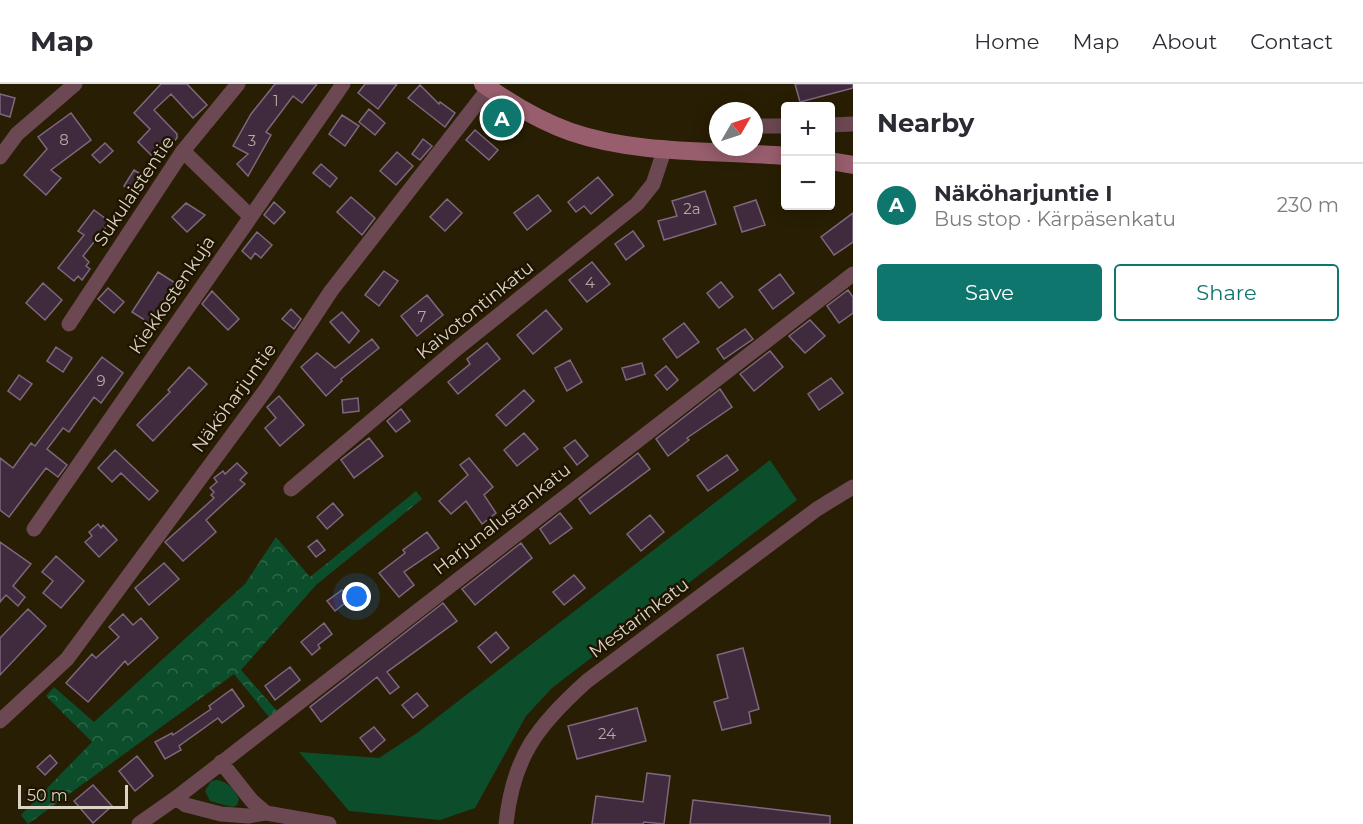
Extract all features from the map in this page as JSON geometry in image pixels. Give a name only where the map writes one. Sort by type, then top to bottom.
[{"type":"street","points":[[0,158],[17,134],[75,84]]},
{"type":"street","name":"Sukulaistentie","points":[[69,324],[183,151],[238,84]]},
{"type":"street","name":"Kiekkostenkuja","points":[[34,529],[343,84]]},
{"type":"street","points":[[486,86],[534,116],[572,133],[618,143],[781,156]]},
{"type":"street","name":"Näköharjuntie","points":[[0,721],[67,659],[267,388],[331,291],[486,86]]},
{"type":"street","points":[[835,125],[853,124]]},
{"type":"street","points":[[763,126],[781,126]]},
{"type":"street","name":"Kaivotontinkatu","points":[[291,489],[454,351],[637,204],[653,184],[665,148]]},
{"type":"street","points":[[183,151],[250,216]]},
{"type":"street","points":[[835,162],[853,165]]},
{"type":"street","name":"Harjunalustankatu","points":[[139,824],[176,798],[853,274]]},
{"type":"street","name":"Mestarinkatu","points":[[506,824],[509,797],[523,757],[535,734],[559,706],[587,681],[798,523],[853,486]]},
{"type":"street","points":[[221,762],[252,801],[266,813]]},
{"type":"street","points":[[176,798],[186,805],[221,814],[248,816],[266,813],[329,824]]},
{"type":"green space","points":[[770,460],[797,500],[552,688],[526,716],[475,808],[440,820],[349,811],[299,752],[379,758],[417,733]]},
{"type":"green space","points":[[416,491],[422,499],[316,585],[241,670],[277,711],[269,717],[234,674],[28,824],[21,815],[92,742],[46,696],[54,687],[94,722],[245,584],[276,537],[310,577]]},
{"type":"green space","points":[[217,780],[233,789],[239,799],[237,805],[232,807],[210,801],[205,791],[211,781]]},
{"type":"building","points":[[161,84],[187,84],[207,105],[193,118],[171,94],[154,110],[177,134],[177,138],[156,160],[138,142],[150,129],[134,113]]},
{"type":"building","points":[[275,84],[317,84],[302,103],[293,96],[266,132],[271,135],[248,176],[237,164],[248,154],[233,146],[251,114]]},
{"type":"building","points":[[365,84],[397,84],[378,109],[358,93]]},
{"type":"building","points":[[795,84],[853,84],[853,88],[800,102]]},
{"type":"building","points":[[420,85],[439,104],[440,102],[455,113],[445,127],[408,98]]},
{"type":"building","points":[[0,94],[15,98],[10,117],[0,114]]},
{"type":"building","points":[[369,109],[385,123],[375,135],[359,122]]},
{"type":"building","points":[[71,113],[91,140],[51,170],[61,178],[46,195],[24,175],[47,149],[38,137]]},
{"type":"building","points":[[342,115],[359,126],[345,146],[329,134]]},
{"type":"building","points":[[475,130],[498,150],[489,160],[466,140]]},
{"type":"building","points":[[423,139],[432,146],[420,160],[412,154]]},
{"type":"building","points":[[105,143],[113,151],[100,163],[92,155]]},
{"type":"building","points":[[397,152],[413,166],[396,185],[380,171]]},
{"type":"building","points":[[321,164],[337,178],[330,187],[313,173]]},
{"type":"building","points":[[134,170],[147,178],[137,194],[124,186]]},
{"type":"building","points":[[598,177],[613,195],[591,214],[584,206],[576,212],[568,202]]},
{"type":"building","points":[[705,191],[716,224],[664,240],[658,221],[677,216],[672,201]]},
{"type":"building","points":[[538,195],[551,211],[527,230],[514,213]]},
{"type":"building","points":[[351,197],[375,218],[362,235],[337,212]]},
{"type":"building","points":[[447,199],[462,213],[445,231],[430,217]]},
{"type":"building","points":[[756,200],[765,225],[742,232],[734,207]]},
{"type":"building","points":[[274,202],[285,212],[274,224],[264,215]]},
{"type":"building","points":[[186,203],[205,215],[187,232],[172,217]]},
{"type":"building","points":[[94,210],[110,222],[83,256],[89,262],[86,266],[90,269],[82,280],[78,276],[74,281],[58,268],[84,235],[78,231]]},
{"type":"building","points":[[853,213],[853,242],[834,255],[821,237]]},
{"type":"building","points":[[633,231],[644,246],[626,260],[615,244]]},
{"type":"building","points":[[257,232],[272,245],[261,258],[255,253],[251,259],[242,251]]},
{"type":"building","points":[[592,262],[610,284],[587,302],[569,280]]},
{"type":"building","points":[[384,271],[398,281],[379,306],[365,295]]},
{"type":"building","points":[[158,272],[183,288],[157,328],[132,312]]},
{"type":"building","points":[[780,274],[794,293],[773,309],[759,290]]},
{"type":"building","points":[[721,282],[733,297],[719,308],[707,293]]},
{"type":"building","points":[[43,283],[62,300],[45,320],[26,303]]},
{"type":"building","points":[[108,288],[124,302],[114,313],[98,299]]},
{"type":"building","points":[[848,290],[853,297],[853,313],[839,323],[827,306]]},
{"type":"building","points":[[212,291],[239,319],[228,330],[202,304]]},
{"type":"building","points":[[427,295],[443,315],[417,336],[401,316]]},
{"type":"building","points":[[291,309],[301,319],[294,329],[282,319]]},
{"type":"building","points":[[546,310],[562,329],[533,354],[517,335]]},
{"type":"building","points":[[342,312],[359,331],[349,343],[330,322]]},
{"type":"building","points":[[810,320],[825,336],[805,353],[789,336]]},
{"type":"building","points":[[684,323],[699,342],[677,358],[663,339]]},
{"type":"building","points":[[745,329],[753,339],[724,359],[717,349]]},
{"type":"building","points":[[372,339],[379,348],[341,379],[342,381],[326,396],[301,367],[317,353],[335,368]]},
{"type":"building","points":[[487,343],[500,359],[458,394],[448,382],[470,364],[467,359]]},
{"type":"building","points":[[56,347],[72,358],[63,372],[47,361]]},
{"type":"building","points":[[770,351],[783,367],[754,391],[740,374]]},
{"type":"building","points":[[102,357],[123,373],[101,403],[94,397],[69,432],[63,428],[47,449],[67,465],[58,477],[46,468],[9,517],[0,510],[0,458],[13,468],[31,443],[35,446]]},
{"type":"building","points":[[570,360],[582,382],[567,391],[555,368]]},
{"type":"building","points":[[642,363],[645,374],[626,380],[622,368]]},
{"type":"building","points":[[666,366],[678,380],[667,390],[655,375]]},
{"type":"building","points":[[189,367],[207,384],[153,441],[137,425],[170,392],[168,390]]},
{"type":"building","points":[[19,375],[32,384],[20,400],[8,391]]},
{"type":"building","points":[[831,378],[843,393],[819,410],[808,394]]},
{"type":"building","points":[[720,389],[732,407],[687,438],[689,440],[668,456],[656,439]]},
{"type":"building","points":[[524,390],[534,401],[506,426],[496,415]]},
{"type":"building","points":[[279,396],[304,425],[280,446],[265,428],[276,418],[267,407]]},
{"type":"building","points":[[358,398],[359,411],[343,413],[342,400]]},
{"type":"building","points":[[401,409],[410,421],[396,432],[387,421]]},
{"type":"building","points":[[524,433],[538,449],[517,466],[504,450]]},
{"type":"building","points":[[369,438],[383,456],[354,478],[341,460]]},
{"type":"building","points":[[575,440],[588,456],[577,465],[564,448]]},
{"type":"building","points":[[115,450],[158,491],[149,500],[121,473],[112,482],[98,468]]},
{"type":"building","points":[[638,453],[650,469],[590,514],[579,499]]},
{"type":"building","points":[[727,455],[738,470],[708,491],[697,476]]},
{"type":"building","points":[[469,458],[493,487],[484,495],[496,513],[482,524],[466,501],[451,514],[439,501],[468,475],[460,465]]},
{"type":"building","points":[[237,463],[247,473],[240,480],[245,484],[206,520],[216,532],[183,561],[165,542],[214,498],[211,495],[214,492],[210,488],[217,482],[214,478],[223,471],[225,474]]},
{"type":"building","points":[[333,503],[343,515],[327,529],[317,517]]},
{"type":"building","points":[[560,513],[572,528],[550,544],[540,529]]},
{"type":"building","points":[[650,515],[664,532],[641,551],[627,534]]},
{"type":"building","points":[[98,524],[101,528],[103,525],[117,540],[99,557],[85,542],[92,536],[89,532]]},
{"type":"building","points":[[427,532],[439,548],[404,572],[414,585],[399,597],[379,573],[405,553],[403,550]]},
{"type":"building","points":[[317,540],[325,550],[316,557],[308,547]]},
{"type":"building","points":[[0,542],[31,564],[13,586],[25,597],[18,606],[6,595],[0,602]]},
{"type":"building","points":[[521,543],[532,558],[475,605],[462,589]]},
{"type":"building","points":[[56,556],[84,581],[61,608],[43,593],[53,581],[42,572]]},
{"type":"building","points":[[164,563],[179,579],[149,605],[135,588]]},
{"type":"building","points":[[574,575],[585,588],[564,605],[553,592]]},
{"type":"building","points":[[342,590],[350,599],[335,611],[327,601]]},
{"type":"building","points":[[443,603],[457,621],[387,672],[399,687],[390,694],[377,677],[321,722],[310,707]]},
{"type":"building","points":[[28,609],[46,626],[0,675],[0,638]]},
{"type":"building","points":[[123,614],[133,625],[141,618],[158,638],[128,665],[125,661],[88,702],[66,683],[92,654],[96,658],[119,637],[109,627]]},
{"type":"building","points":[[324,623],[332,634],[318,645],[320,648],[312,655],[301,642]]},
{"type":"building","points":[[496,632],[509,648],[491,663],[478,647]]},
{"type":"building","points":[[743,648],[759,709],[749,712],[751,723],[722,730],[714,702],[728,698],[717,655]]},
{"type":"building","points":[[290,667],[300,680],[275,700],[265,686]]},
{"type":"building","points":[[232,689],[244,706],[222,723],[218,718],[179,746],[181,750],[165,759],[155,742],[172,733],[173,735],[211,709],[209,706]]},
{"type":"building","points":[[417,693],[428,706],[413,718],[402,705]]},
{"type":"building","points":[[637,708],[646,741],[577,759],[568,726]]},
{"type":"building","points":[[374,727],[385,740],[371,752],[360,738]]},
{"type":"building","points":[[50,755],[57,763],[45,775],[37,767]]},
{"type":"building","points":[[137,756],[153,776],[135,791],[119,771]]},
{"type":"building","points":[[647,773],[670,776],[664,824],[644,822],[643,824],[592,824],[596,796],[643,802]]},
{"type":"building","points":[[93,785],[112,806],[93,823],[74,801]]},
{"type":"building","points":[[693,800],[830,816],[830,824],[690,824]]},
{"type":"place","name":"Näköharjuntie I","points":[[502,118]]}]
